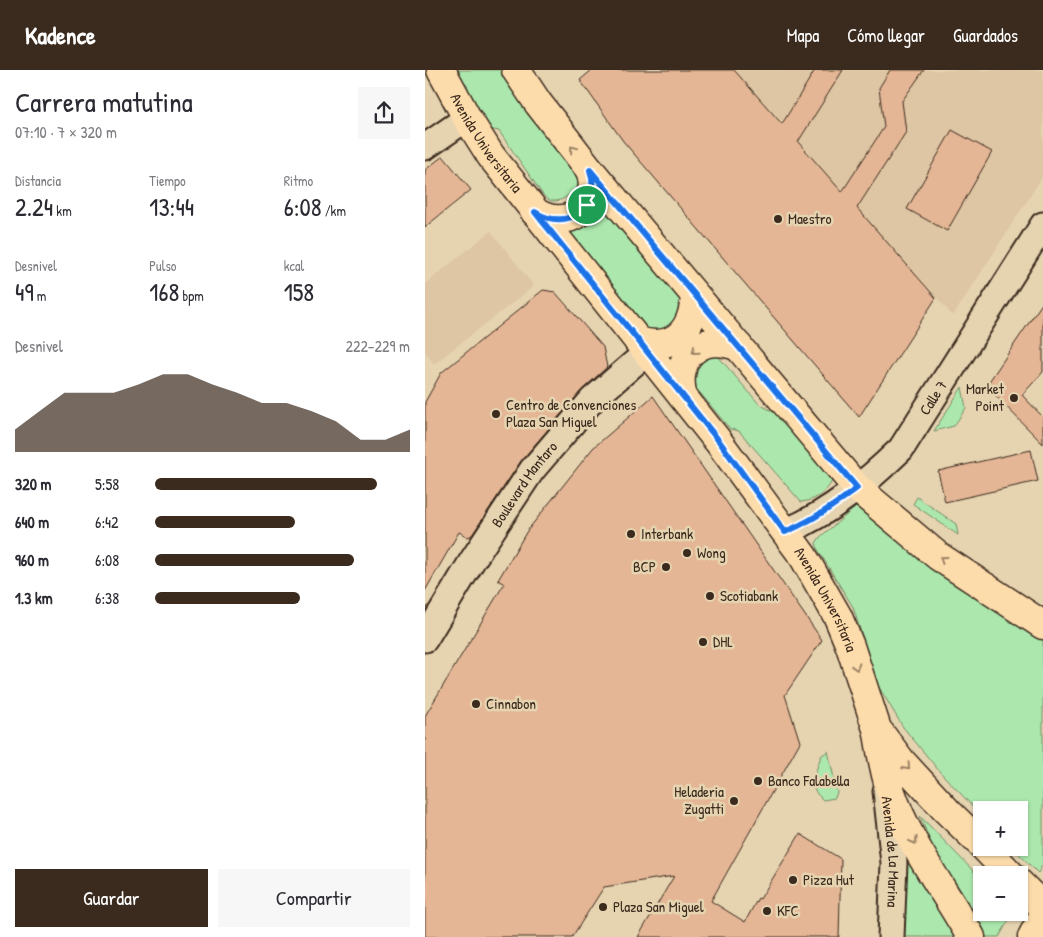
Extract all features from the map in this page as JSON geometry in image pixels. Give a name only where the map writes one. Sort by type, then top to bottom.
[{"type":"main road","name":"Avenida Universitaria","points":[[441,70],[467,118],[491,156],[719,441],[811,569],[839,617],[877,729],[901,761],[973,836]]},
{"type":"main road","points":[[516,70],[538,103],[590,170],[857,488],[938,556],[1031,612],[1043,625]]},
{"type":"main road","points":[[425,81],[444,102],[467,118]]},
{"type":"main road","points":[[535,212],[548,219],[555,220],[570,218],[582,210],[591,198],[593,184],[590,170]]},
{"type":"main road","points":[[644,347],[649,344],[660,344],[670,341],[680,336],[689,325],[694,312],[695,297]]},
{"type":"main road","points":[[683,397],[680,373],[685,361],[692,352],[703,344],[715,341],[728,342],[739,347]]},
{"type":"main road","points":[[877,729],[884,768],[891,791],[906,826],[939,887],[971,937]]},
{"type":"main road","points":[[993,856],[1002,866]]},
{"type":"main road","points":[[1028,892],[1043,907]]},
{"type":"main road","points":[[1031,937],[1043,916]]},
{"type":"street","points":[[425,147],[467,118]]},
{"type":"street","name":"Calle 7","points":[[785,532],[807,523],[828,510],[901,450],[1043,225]]},
{"type":"street","name":"Boulevard Mantaro","points":[[425,639],[472,561],[532,470],[591,400],[639,360],[644,347]]},
{"type":"street","name":"Avenida de La Marina","points":[[884,768],[893,863],[891,937]]},
{"type":"shaded area","points":[[734,70],[1043,70],[1043,176],[953,316]]},
{"type":"shaded area","points":[[491,231],[534,286],[434,364],[425,351],[425,284]]},
{"type":"green space","points":[[453,70],[504,70],[581,180],[574,191],[557,201],[550,200],[543,195],[499,131],[484,128]]},
{"type":"green space","points":[[602,192],[688,298],[679,323],[652,337],[563,225]]},
{"type":"green space","points":[[717,355],[759,404],[787,419],[833,478],[825,491],[811,500],[801,502],[739,431],[730,429],[696,388],[695,366],[704,357]]},
{"type":"green space","points":[[962,387],[966,408],[954,426],[934,431]]},
{"type":"green space","points":[[917,497],[956,524],[958,535],[913,504]]},
{"type":"green space","points":[[856,507],[860,507],[1043,636],[1043,864],[1038,873],[1021,856],[1028,856],[1028,801],[973,801],[973,807],[940,772],[903,727],[877,684],[853,607],[818,550],[816,543],[820,537]]},
{"type":"green space","points":[[828,751],[837,792],[835,798],[823,800],[813,786],[821,756]]},
{"type":"green space","points":[[920,816],[973,871],[973,920],[938,860]]},
{"type":"green space","points":[[900,830],[921,880],[956,937],[898,937]]},
{"type":"green space","points":[[974,921],[1008,921],[999,937],[983,937]]},
{"type":"building","name":"Maestro","points":[[592,70],[734,70],[782,124],[815,70],[843,70],[798,142],[842,192],[884,127],[879,88],[890,70],[924,70],[902,101],[906,132],[857,208],[936,298],[859,417],[623,141],[580,80]]},
{"type":"building","points":[[952,130],[992,152],[947,231],[907,209]]},
{"type":"building","points":[[443,156],[471,190],[425,227],[425,170]]},
{"type":"building","name":"Centro de Convenciones Plaza San Miguel","points":[[543,290],[555,292],[603,347],[607,367],[581,391],[521,461],[472,535],[468,537],[459,532],[425,591],[425,402],[441,373]]},
{"type":"building","points":[[1043,302],[1043,372],[1022,395],[1043,417],[1043,444],[986,386]]},
{"type":"building","points":[[653,396],[822,640],[785,695],[800,742],[711,901],[745,922],[758,898],[760,899],[800,834],[841,859],[839,937],[638,937],[674,876],[604,887],[572,937],[425,937],[425,716],[504,584],[498,580],[527,531],[593,448]]},
{"type":"building","points":[[1031,450],[1038,481],[945,502],[938,471]]},
{"type":"place","name":"Maestro","points":[[778,219]]},
{"type":"place","name":"Market Point","points":[[1014,398]]},
{"type":"place","name":"Centro de Convenciones Plaza San Miguel","points":[[496,414]]},
{"type":"place","name":"Interbank","points":[[631,534]]},
{"type":"place","name":"Wong","points":[[687,553]]},
{"type":"place","name":"BCP","points":[[666,567]]},
{"type":"place","name":"Scotiabank","points":[[710,596]]},
{"type":"place","name":"DHL","points":[[703,642]]},
{"type":"place","name":"Cinnabon","points":[[476,704]]},
{"type":"place","name":"Banco Falabella","points":[[758,781]]},
{"type":"place","name":"Heladeria Zugatti","points":[[734,801]]},
{"type":"place","name":"Pizza Hut","points":[[793,880]]},
{"type":"place","name":"Plaza San Miguel","points":[[603,907]]},
{"type":"place","name":"KFC","points":[[767,911]]},
{"type":"route","points":[[590,170],[857,488],[807,523],[785,532],[719,441],[535,212],[548,219],[563,220],[577,215],[587,205],[591,198],[593,184],[590,170]]}]
